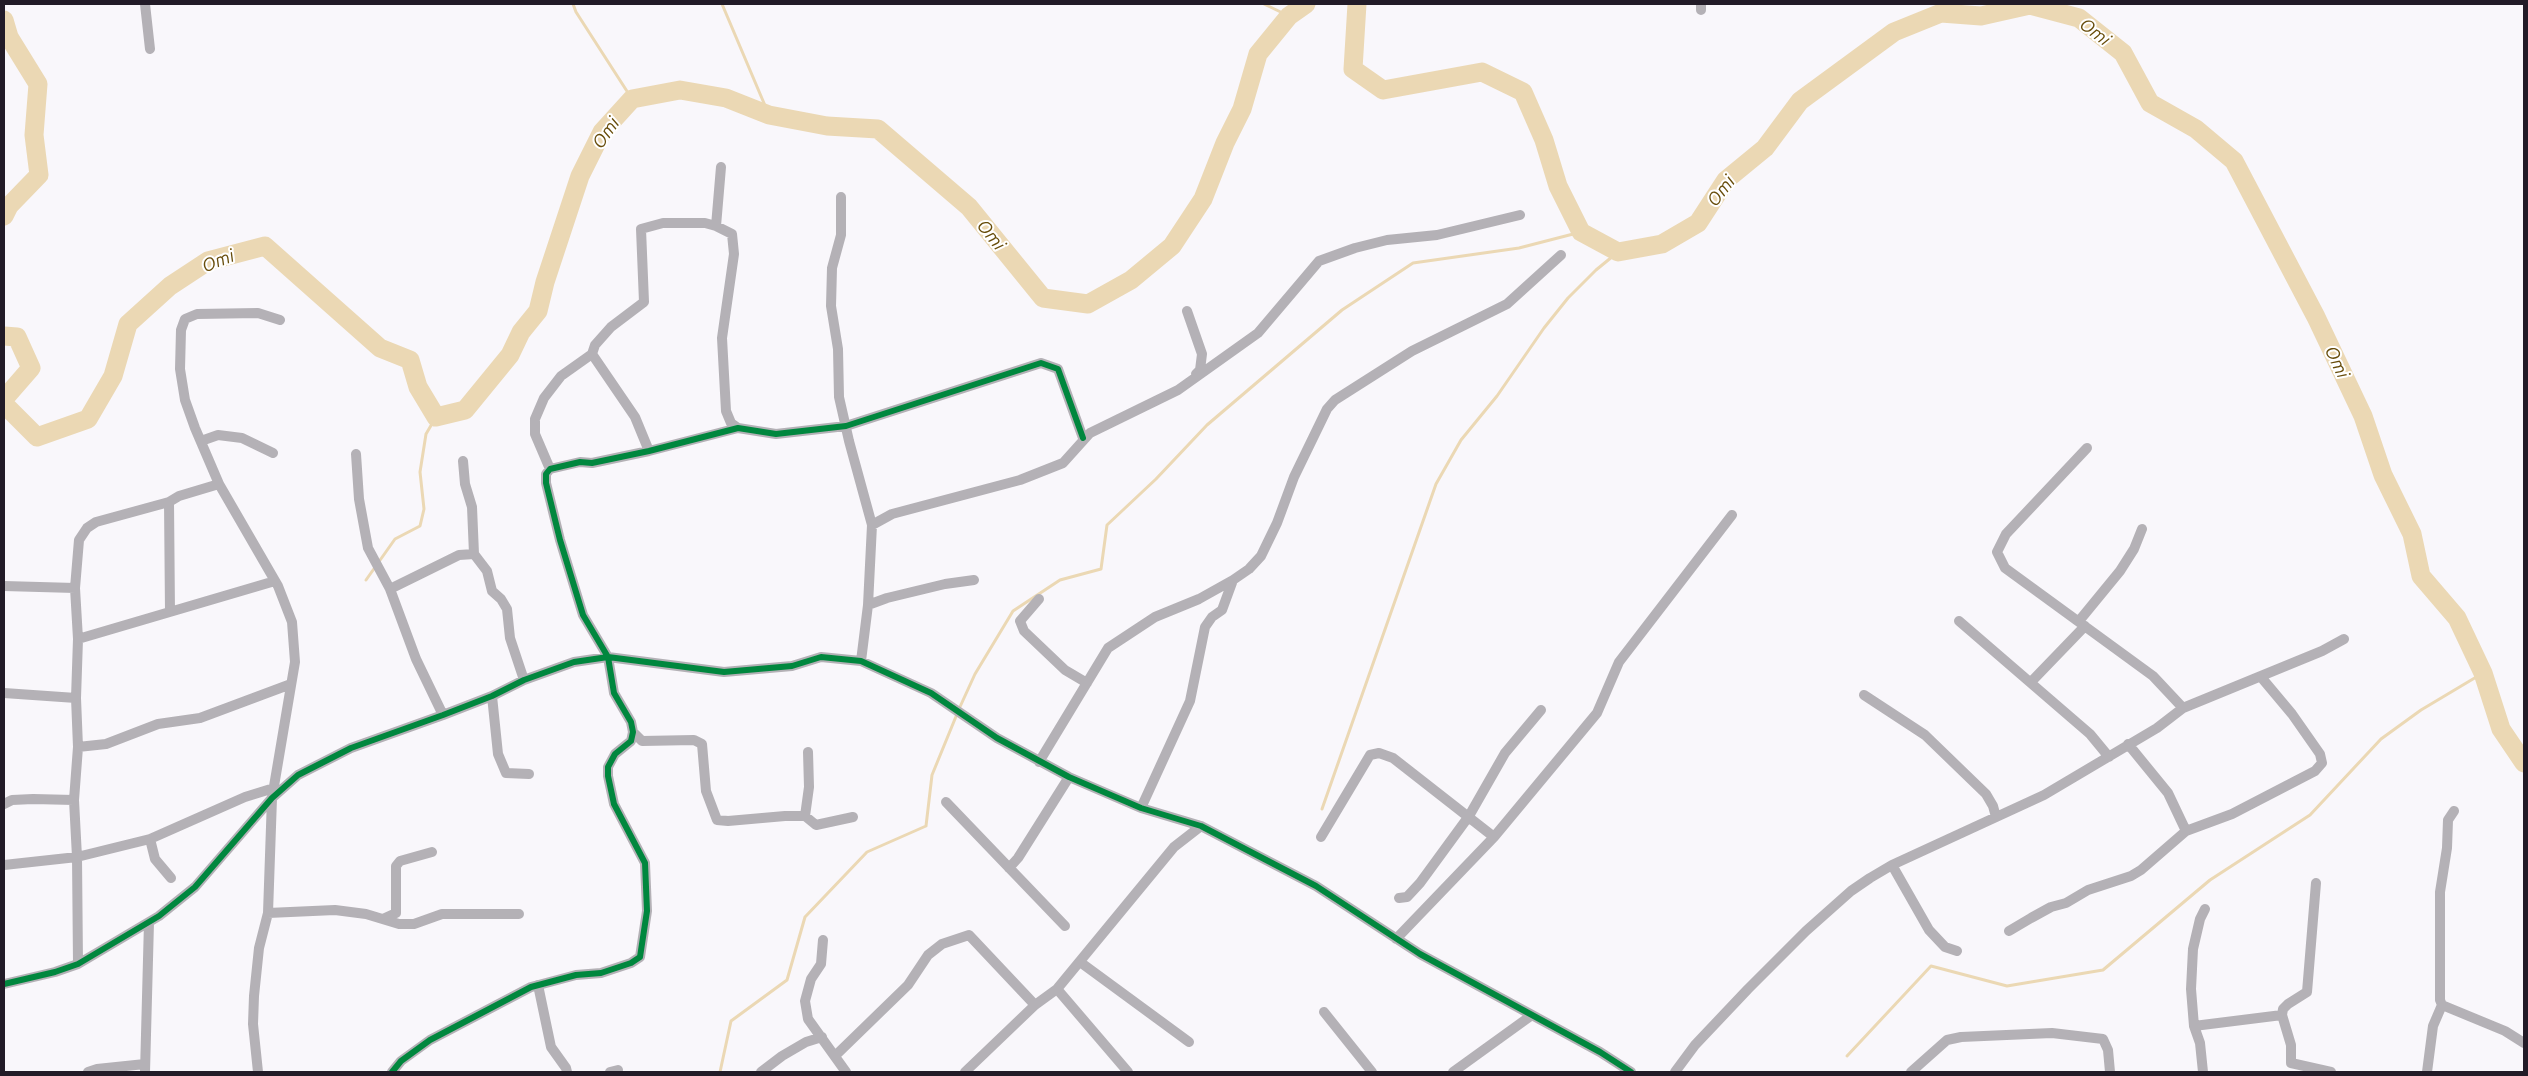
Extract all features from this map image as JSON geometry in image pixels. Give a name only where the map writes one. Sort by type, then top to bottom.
[{"type":"street","points":[[145,4],[150,49]]},
{"type":"street","points":[[716,226],[721,167]]},
{"type":"street","points":[[841,197],[841,235],[832,268],[831,306],[838,350],[839,397],[872,525],[868,605],[861,661]]},
{"type":"street","points":[[872,525],[892,514],[1020,480],[1063,463],[1083,438],[1178,390],[1258,333],[1319,261],[1355,248],[1387,240],[1437,235],[1520,215]]},
{"type":"street","points":[[550,469],[535,434],[535,419],[544,398],[562,376],[592,354],[596,345],[611,327],[644,302],[641,230],[662,223],[705,223],[732,234],[734,254],[722,338],[726,411],[731,423],[738,428]]},
{"type":"street","points":[[1039,762],[1087,683],[1098,660],[1108,648],[1156,617],[1199,598],[1232,580],[1249,569],[1261,556],[1277,523],[1294,477],[1327,409],[1335,400],[1412,351],[1507,304],[1561,255]]},
{"type":"street","points":[[1187,311],[1202,354],[1200,370],[1192,379]]},
{"type":"street","points":[[258,1072],[252,1024],[260,948],[268,913],[273,793],[295,662],[292,622],[287,604],[275,581],[219,484],[185,400],[180,369],[181,330],[185,319],[197,314],[258,313],[280,320]]},
{"type":"street","points":[[592,354],[635,416],[649,451]]},
{"type":"street","points":[[392,1072],[401,1061],[430,1040],[470,1017],[538,985],[576,975],[601,973],[631,963],[640,957],[647,911],[645,863],[614,804],[608,776],[608,767],[615,754],[630,742],[633,732],[631,722],[614,693],[608,657],[583,614],[562,549],[546,483],[546,474],[550,469],[580,462],[592,463],[649,451],[738,428],[776,434],[846,426],[1040,363],[1058,369],[1083,438]]},
{"type":"street","points":[[201,441],[218,435],[242,438],[273,453]]},
{"type":"street","points":[[2087,448],[2006,534],[1997,552],[2005,568],[2153,676],[2183,708]]},
{"type":"street","points":[[356,454],[359,499],[368,548],[390,588],[416,659],[443,715]]},
{"type":"street","points":[[463,461],[465,484],[472,507],[474,554],[487,571],[492,591],[501,599],[507,609],[510,638],[524,680]]},
{"type":"street","points":[[78,964],[77,857],[74,800],[78,747],[76,698],[78,639],[75,588],[79,540],[87,528],[96,522],[169,502],[179,496],[219,484]]},
{"type":"street","points":[[169,502],[170,612]]},
{"type":"street","points":[[1396,939],[1494,837],[1597,713],[1620,662],[1732,515]]},
{"type":"street","points":[[2031,682],[2082,623],[2120,571],[2142,529]]},
{"type":"street","points":[[390,588],[459,554],[474,554]]},
{"type":"street","points":[[868,605],[886,598],[945,584],[974,580]]},
{"type":"street","points":[[1141,808],[1190,701],[1205,628],[1212,617],[1222,610],[1232,580]]},
{"type":"street","points":[[78,639],[275,581]]},
{"type":"street","points":[[4,586],[75,588]]},
{"type":"street","points":[[1039,599],[1020,621],[1024,631],[1065,670],[1087,683]]},
{"type":"street","points":[[1959,621],[2090,734],[2110,757]]},
{"type":"street","points":[[1676,1072],[1695,1045],[1806,931],[1851,891],[1892,865],[2044,795],[2110,757],[2156,728],[2183,708],[2261,677],[2344,639]]},
{"type":"street","points":[[4,984],[55,972],[78,964],[149,922],[195,887],[273,793],[298,776],[351,748],[443,715],[492,696],[524,680],[574,662],[608,657],[724,672],[792,666],[821,657],[861,661],[931,693],[1039,762],[1069,777],[1141,808],[1201,826],[1316,886],[1396,939],[1600,1052],[1631,1072]]},
{"type":"street","points":[[2010,931],[2051,907],[2066,903],[2088,890],[2141,870],[2186,832],[2250,805],[2315,772],[2322,763],[2320,754],[2292,714],[2261,677]]},
{"type":"street","points":[[78,747],[106,744],[158,724],[200,718],[291,684]]},
{"type":"street","points":[[4,693],[76,698]]},
{"type":"street","points":[[1864,695],[1925,735],[1986,794],[1993,806],[1996,817]]},
{"type":"street","points":[[492,696],[498,754],[506,773],[529,774]]},
{"type":"street","points":[[1400,898],[1407,897],[1420,883],[1469,816],[1505,753],[1541,710]]},
{"type":"street","points":[[633,732],[642,740],[694,740],[702,744],[706,791],[717,820],[805,816],[816,825],[853,817]]},
{"type":"street","points":[[2128,744],[2168,793],[2186,832]]},
{"type":"street","points":[[805,816],[809,787],[808,752]]},
{"type":"street","points":[[1321,837],[1370,755],[1379,753],[1393,758],[1494,837]]},
{"type":"street","points":[[1009,868],[1018,858],[1069,777]]},
{"type":"street","points":[[4,865],[77,857],[150,839],[245,797],[273,793]]},
{"type":"street","points":[[6,801],[74,800]]},
{"type":"street","points":[[946,802],[1066,926]]},
{"type":"street","points":[[2428,1072],[2433,1026],[2442,1005],[2440,1000],[2440,892],[2447,848],[2448,820],[2454,811]]},
{"type":"street","points":[[965,1072],[1034,1005],[1057,989],[1174,847],[1201,826]]},
{"type":"street","points":[[150,839],[155,859],[171,878]]},
{"type":"street","points":[[384,918],[396,913],[396,866],[400,861],[432,852]]},
{"type":"street","points":[[1892,865],[1929,930],[1945,948],[1958,951]]},
{"type":"street","points":[[2316,883],[2307,992],[2288,1004],[2283,1009],[2282,1015],[2291,1045],[2290,1063],[2331,1072]]},
{"type":"street","points":[[2203,1072],[2200,1043],[2194,1026],[2191,989],[2193,949],[2200,919],[2205,909]]},
{"type":"street","points":[[268,913],[335,910],[384,918],[399,924],[414,924],[442,914],[519,914]]},
{"type":"street","points":[[88,1072],[97,1069],[145,1068],[149,922]]},
{"type":"street","points":[[836,1055],[908,985],[928,956],[942,944],[970,935],[1034,1005]]},
{"type":"street","points":[[823,940],[821,964],[811,979],[805,1001],[808,1019],[836,1055],[846,1072]]},
{"type":"street","points":[[1080,962],[1189,1042]]},
{"type":"street","points":[[538,985],[551,1047],[567,1072]]},
{"type":"street","points":[[1057,989],[1128,1072]]},
{"type":"street","points":[[2442,1005],[2505,1031],[2524,1043]]},
{"type":"street","points":[[1324,1012],[1368,1072]]},
{"type":"street","points":[[1453,1072],[1532,1015]]},
{"type":"street","points":[[2194,1026],[2282,1015]]},
{"type":"street","points":[[1911,1072],[1947,1040],[1961,1037],[2052,1033],[2102,1040],[2108,1050],[2110,1072]]},
{"type":"street","points":[[761,1072],[790,1051],[822,1036]]},
{"type":"waterway","points":[[573,4],[576,12],[632,99]]},
{"type":"waterway","points":[[722,4],[769,115]]},
{"type":"waterway","points":[[1264,4],[1289,16]]},
{"type":"waterway","name":"Omi","points":[[4,404],[37,437],[88,419],[113,376],[128,324],[170,286],[208,261],[265,246],[380,348],[410,360],[418,387],[436,417],[465,410],[510,355],[521,332],[538,311],[545,282],[580,176],[602,132],[632,99],[680,90],[726,98],[769,115],[827,126],[878,129],[969,207],[1043,298],[1088,304],[1131,280],[1172,246],[1203,199],[1225,143],[1242,109],[1258,54],[1289,16],[1306,4]]},
{"type":"waterway","name":"Omi","points":[[1357,4],[1353,69],[1383,90],[1482,72],[1523,92],[1544,140],[1558,186],[1581,232],[1618,252],[1662,244],[1698,223],[1726,180],[1765,148],[1800,101],[1894,32],[1941,13],[1981,16],[2030,5],[2079,18],[2123,53],[2150,103],[2196,129],[2234,161],[2316,317],[2363,416],[2383,475],[2412,534],[2421,576],[2457,618],[2483,673],[2501,729],[2524,763]]},
{"type":"waterway","name":"Omi","points":[[4,20],[9,37],[38,84],[34,135],[39,175],[9,206],[4,216]]},
{"type":"waterway","points":[[959,709],[975,674],[1013,611],[1060,580],[1101,569],[1107,525],[1156,479],[1207,425],[1342,310],[1413,263],[1519,248],[1581,232]]},
{"type":"waterway","points":[[1322,809],[1436,484],[1461,440],[1497,396],[1544,328],[1568,298],[1596,270],[1618,252]]},
{"type":"waterway","name":"Omi","points":[[4,336],[17,337],[31,368],[4,399]]},
{"type":"waterway","points":[[366,580],[395,539],[420,526],[424,509],[420,472],[426,434],[436,417]]},
{"type":"waterway","points":[[1847,1056],[1931,966],[2007,986],[2103,970],[2210,880],[2310,815],[2381,739],[2421,710],[2483,673]]},
{"type":"waterway","points":[[720,1072],[731,1021],[787,980],[805,917],[867,852],[926,826],[932,775],[957,714]]},
{"type":"cycle path","points":[[392,1072],[401,1061],[430,1040],[531,987],[576,975],[601,973],[631,963],[640,957],[647,911],[645,863],[614,804],[608,776],[608,767],[615,754],[631,741],[633,732],[631,722],[614,693],[608,657],[583,615],[560,540],[546,483],[546,474],[550,469],[580,462],[592,463],[649,451],[738,428],[776,434],[846,426],[1041,363],[1058,369],[1083,438]]},
{"type":"cycle path","points":[[4,984],[55,972],[78,964],[159,916],[195,887],[272,798],[298,775],[351,748],[443,715],[492,696],[524,680],[574,662],[608,657],[724,672],[792,666],[821,657],[861,661],[931,693],[997,738],[1069,777],[1141,808],[1201,826],[1316,886],[1420,954],[1600,1052],[1631,1072]]}]
